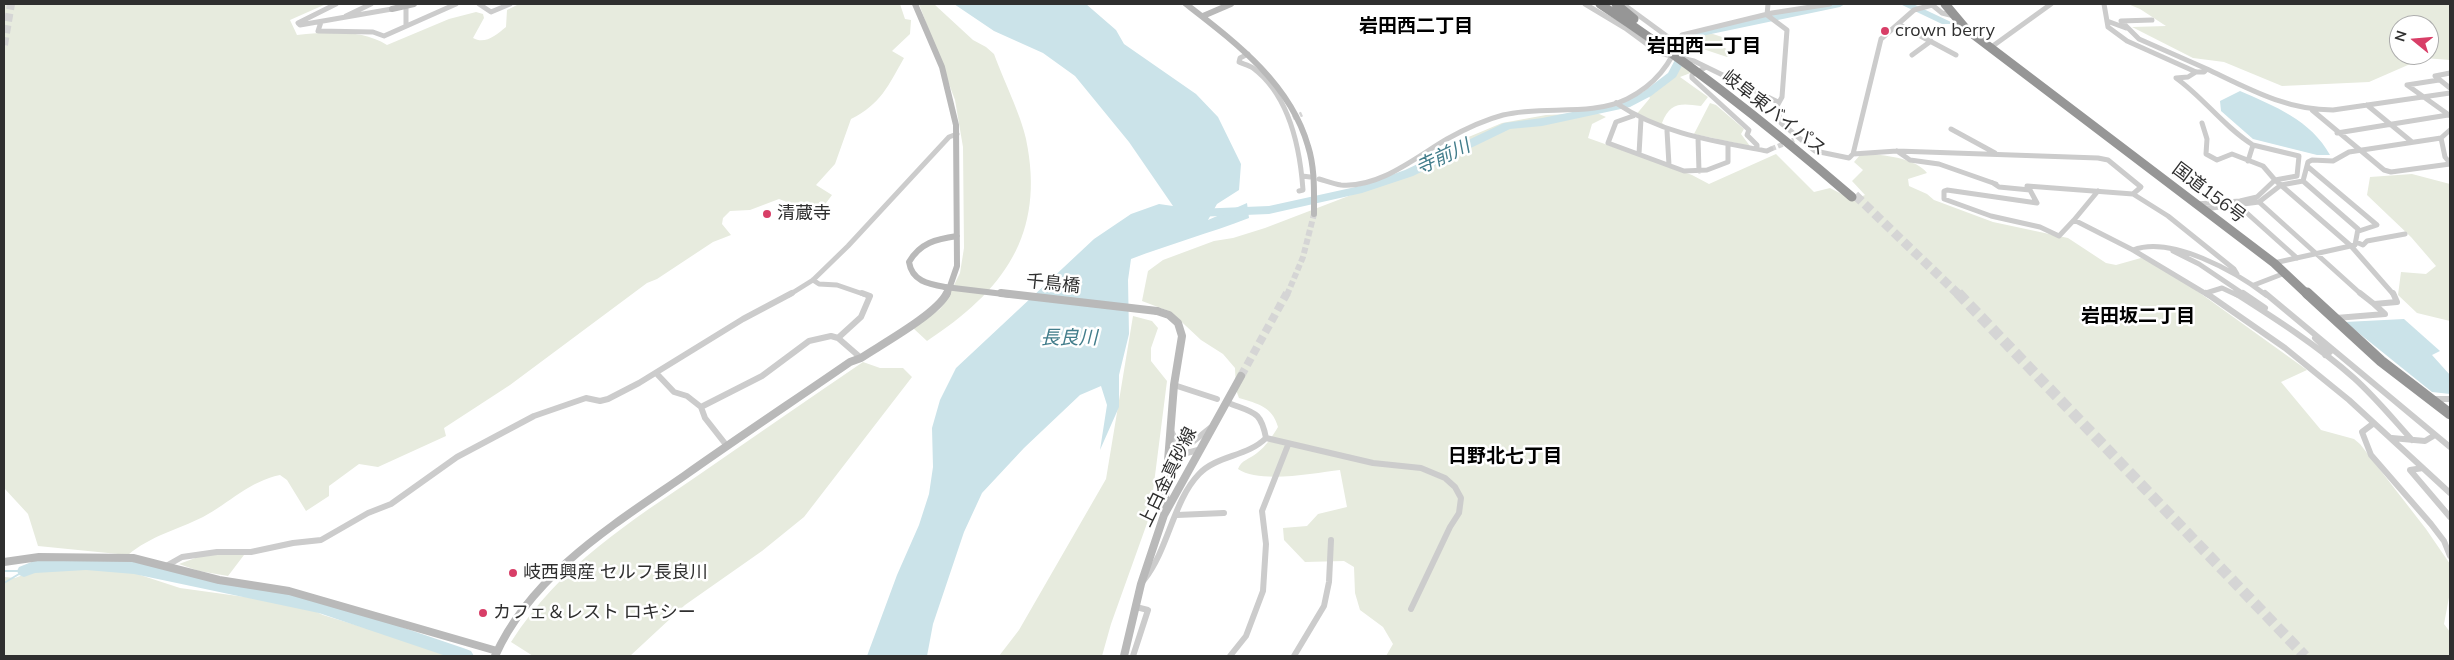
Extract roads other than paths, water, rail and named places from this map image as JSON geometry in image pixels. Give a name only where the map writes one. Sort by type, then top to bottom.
[{"type":"highway","name":"岐阜東バイパス","points":[[1600,4],[1667,48],[1854,196],[1811,156],[1616,4]]},
{"type":"highway","name":"国道156号","points":[[1945,4],[1954,16],[1990,48],[2274,263],[2381,361],[2450,414]]},
{"type":"street","points":[[336,4],[298,23],[300,25],[321,22],[414,4]]},
{"type":"street","points":[[344,18],[371,4]]},
{"type":"street","points":[[321,22],[318,31],[374,32],[380,36],[456,4]]},
{"type":"street","points":[[479,4],[491,12],[510,4]]},
{"type":"street","points":[[4,562],[39,556],[120,556],[218,580],[289,591],[496,654],[515,619],[541,586],[618,522],[850,362],[861,358],[933,310],[944,300],[952,284],[957,266],[957,134],[942,67],[915,4]]},
{"type":"street","points":[[1186,4],[1248,54],[1278,86],[1306,135],[1313,164],[1315,211]]},
{"type":"street","points":[[1203,16],[1232,4]]},
{"type":"street","points":[[1585,4],[1625,28],[1658,53],[1675,55],[1706,67],[1778,102]]},
{"type":"street","points":[[1623,4],[1679,45]]},
{"type":"street","points":[[1768,4],[1769,16],[1787,30],[1782,97],[1778,102],[1781,123],[1796,139],[1815,151],[1849,158],[1853,154],[1881,39],[1914,10],[1932,4],[1942,13],[1954,16]]},
{"type":"street","points":[[1319,179],[1343,185],[1369,180],[1390,172],[1480,122],[1501,116],[1549,109],[1585,110],[1619,105],[1648,86],[1662,74],[1675,55],[1682,35],[1830,4]]},
{"type":"street","points":[[1912,4],[1920,8]]},
{"type":"street","points":[[1990,48],[2051,4]]},
{"type":"street","points":[[2104,4],[2108,13],[2108,27],[2127,42],[2196,72],[2204,72],[2207,69]]},
{"type":"street","points":[[406,6],[406,26]]},
{"type":"street","points":[[2152,20],[2121,21],[2139,39],[2240,86],[2280,102],[2312,110],[2328,110],[2450,93]]},
{"type":"street","points":[[2107,21],[2130,30]]},
{"type":"street","points":[[1898,24],[1956,55]]},
{"type":"street","points":[[1912,55],[1931,42]]},
{"type":"street","points":[[1248,54],[1240,58],[1239,62],[1251,66],[1263,79],[1290,119],[1302,176],[1303,190],[1299,191]]},
{"type":"street","points":[[1706,67],[1692,75],[1692,78],[1750,130],[1747,135],[1757,145],[1757,148]]},
{"type":"street","points":[[2196,72],[2188,77],[2176,78],[2196,92],[2237,136],[2253,145],[2300,156],[2297,176],[2275,180],[2257,197],[2200,207]]},
{"type":"street","points":[[2450,73],[2435,76],[2450,88]]},
{"type":"street","points":[[2439,80],[2407,85],[2449,115]]},
{"type":"street","points":[[1619,105],[1633,116],[1668,131],[1728,144],[1771,149]]},
{"type":"street","points":[[2368,105],[2412,142]]},
{"type":"street","points":[[2312,110],[2384,170],[2391,172],[2450,163]]},
{"type":"street","points":[[2338,133],[2449,115]]},
{"type":"street","points":[[1633,116],[1616,122],[1608,143],[1690,172],[1720,167],[1728,162],[1728,144]]},
{"type":"street","points":[[1639,154],[1641,119]]},
{"type":"street","points":[[2202,123],[2207,139],[2206,154],[2210,158],[2217,160],[2232,154],[2268,170],[2275,180],[2354,244],[2395,296],[2397,302],[2374,304]]},
{"type":"street","points":[[1951,129],[1996,154]]},
{"type":"street","points":[[2303,181],[2307,166],[2312,160],[2333,162],[2349,152],[2441,138],[2450,130]]},
{"type":"street","points":[[1668,131],[1669,165]]},
{"type":"street","points":[[166,566],[182,557],[217,552],[251,552],[292,543],[321,540],[368,514],[391,504],[457,457],[534,416],[586,398],[600,401],[608,399],[657,374],[737,322],[813,280],[848,246],[949,137],[957,134]]},
{"type":"street","points":[[1698,138],[1699,171]]},
{"type":"street","points":[[2441,138],[2445,157],[2450,163]]},
{"type":"street","points":[[2248,160],[2253,145]]},
{"type":"street","points":[[1853,154],[1897,151],[2108,160],[2141,187],[2133,194]]},
{"type":"street","points":[[1897,151],[1910,160],[1939,164],[1993,183],[1999,187],[2030,190],[2037,203],[1947,190],[1944,191],[1944,199],[1992,216],[2040,227],[2059,236],[2098,192]]},
{"type":"street","points":[[2307,166],[2377,226],[2360,232],[2354,244]]},
{"type":"street","points":[[1302,176],[1310,177]]},
{"type":"street","points":[[2200,207],[2239,206],[2258,202],[2281,185],[2303,181]]},
{"type":"street","points":[[2303,181],[2360,232]]},
{"type":"street","points":[[1993,183],[2133,194],[2168,216],[2234,269],[2237,274]]},
{"type":"street","points":[[2258,202],[2385,314],[2334,318]]},
{"type":"street","points":[[2239,206],[2297,258]]},
{"type":"street","points":[[2074,220],[2133,250],[2206,293],[2285,348],[2349,400],[2450,493]]},
{"type":"street","points":[[2274,263],[2354,244],[2363,245],[2367,241],[2405,234]]},
{"type":"street","name":"千鳥橋","points":[[957,236],[932,241],[921,246],[913,254],[909,262],[909,270],[916,279],[944,287],[1157,311],[1169,315],[1178,323],[1182,336],[1174,385]]},
{"type":"street","points":[[2133,250],[2139,247],[2171,249],[2199,255],[2237,274],[2254,285],[2305,326],[2450,447]]},
{"type":"street","points":[[2171,249],[2259,303],[2273,317]]},
{"type":"street","points":[[2254,285],[2285,273]]},
{"type":"street","points":[[813,280],[819,284],[837,285],[870,296],[861,316],[838,338]]},
{"type":"street","points":[[2206,293],[2222,288],[2230,290],[2273,317],[2325,355],[2370,393],[2412,440]]},
{"type":"street","points":[[2305,326],[2330,352],[2325,355]]},
{"type":"street","points":[[701,406],[762,376],[809,341],[821,340],[831,336],[838,338],[861,358]]},
{"type":"street","points":[[657,374],[674,392],[687,396],[701,406],[705,418],[727,446]]},
{"type":"street","name":"上白金真砂線","points":[[1124,656],[1141,584],[1164,516],[1198,450],[1240,376]]},
{"type":"street","points":[[1164,516],[1174,385],[1217,399]]},
{"type":"street","points":[[2431,399],[2450,399]]},
{"type":"street","points":[[1141,584],[1159,561],[1177,515],[1193,483],[1208,467],[1256,449],[1266,438],[1264,421],[1253,412],[1231,404]]},
{"type":"street","points":[[2374,423],[2362,432],[2371,455],[2447,541],[2450,556]]},
{"type":"street","points":[[1171,429],[1178,444],[1189,445],[1210,428]]},
{"type":"street","points":[[2392,438],[2425,440],[2435,435]]},
{"type":"street","points":[[1266,438],[1288,445],[1373,463],[1421,468],[1445,478],[1456,487],[1461,498],[1459,513],[1450,527],[1411,609]]},
{"type":"street","points":[[1230,656],[1246,636],[1263,591],[1266,544],[1262,511],[1288,445]]},
{"type":"street","points":[[1169,448],[1174,452],[1188,454],[1198,450]]},
{"type":"street","points":[[2423,468],[2410,470],[2450,517]]},
{"type":"street","points":[[1177,515],[1224,513]]},
{"type":"street","points":[[1294,656],[1298,644],[1323,608],[1327,597],[1331,540]]},
{"type":"street","points":[[1133,656],[1148,610],[1136,607]]},
{"type":"water","name":"長良川","points":[[954,4],[1086,4],[1116,30],[1124,44],[1196,94],[1218,117],[1241,164],[1239,190],[1217,204],[1208,220],[1247,203],[1249,218],[1131,259],[1128,280],[1129,334],[1119,375],[1119,407],[1100,450],[1107,405],[1101,386],[1080,395],[1024,448],[982,493],[964,532],[933,624],[927,656],[867,656],[897,575],[919,525],[929,494],[933,467],[932,428],[940,400],[956,368],[1094,239],[1131,214],[1159,204],[1173,206],[1129,142],[1075,76],[1043,53],[994,31]]},
{"type":"water","points":[[2240,91],[2302,123],[2313,132],[2330,155],[2317,155],[2253,139],[2221,111],[2220,101]]},
{"type":"water","points":[[2404,319],[2440,351],[2432,355],[2450,375],[2450,394],[2432,392],[2345,322]]},
{"type":"waterway","name":"寺前川","points":[[1684,55],[1687,36],[1775,16],[1840,4]]},
{"type":"waterway","name":"寺前川","points":[[1905,4],[1946,22]]},
{"type":"waterway","name":"寺前川","points":[[1196,213],[1269,210],[1362,189],[1409,173],[1508,126],[1542,122],[1626,105],[1647,94],[1672,75],[1680,60]]},
{"type":"waterway","points":[[24,571],[34,567],[86,564],[134,568],[319,606],[466,656]]},
{"type":"waterway","points":[[4,571],[24,571],[4,583]]},
{"type":"tunnel","points":[[4,45],[11,4]]},
{"type":"tunnel","points":[[1293,118],[1302,114]]},
{"type":"tunnel","points":[[1771,149],[1794,140]]},
{"type":"tunnel","points":[[1855,195],[1959,295]]},
{"type":"tunnel","points":[[1287,295],[1303,257],[1314,214]]},
{"type":"tunnel","points":[[1241,376],[1287,293]]},
{"type":"tunnel","points":[[1958,293],[2305,656]]},
{"type":"place","name":"crown berry","points":[[1885,31]]},
{"type":"place","name":"清蔵寺","points":[[767,214]]},
{"type":"place","name":"岐西興産 セルフ長良川","points":[[513,573]]},
{"type":"place","name":"カフェ＆レスト ロキシー","points":[[483,613]]},
{"type":"district","name":"岩田西二丁目","points":[[1416,26]]},
{"type":"district","name":"岩田西一丁目","points":[[1704,46]]},
{"type":"district","name":"岩田坂二丁目","points":[[2138,316]]},
{"type":"district","name":"日野北七丁目","points":[[1505,456]]}]
